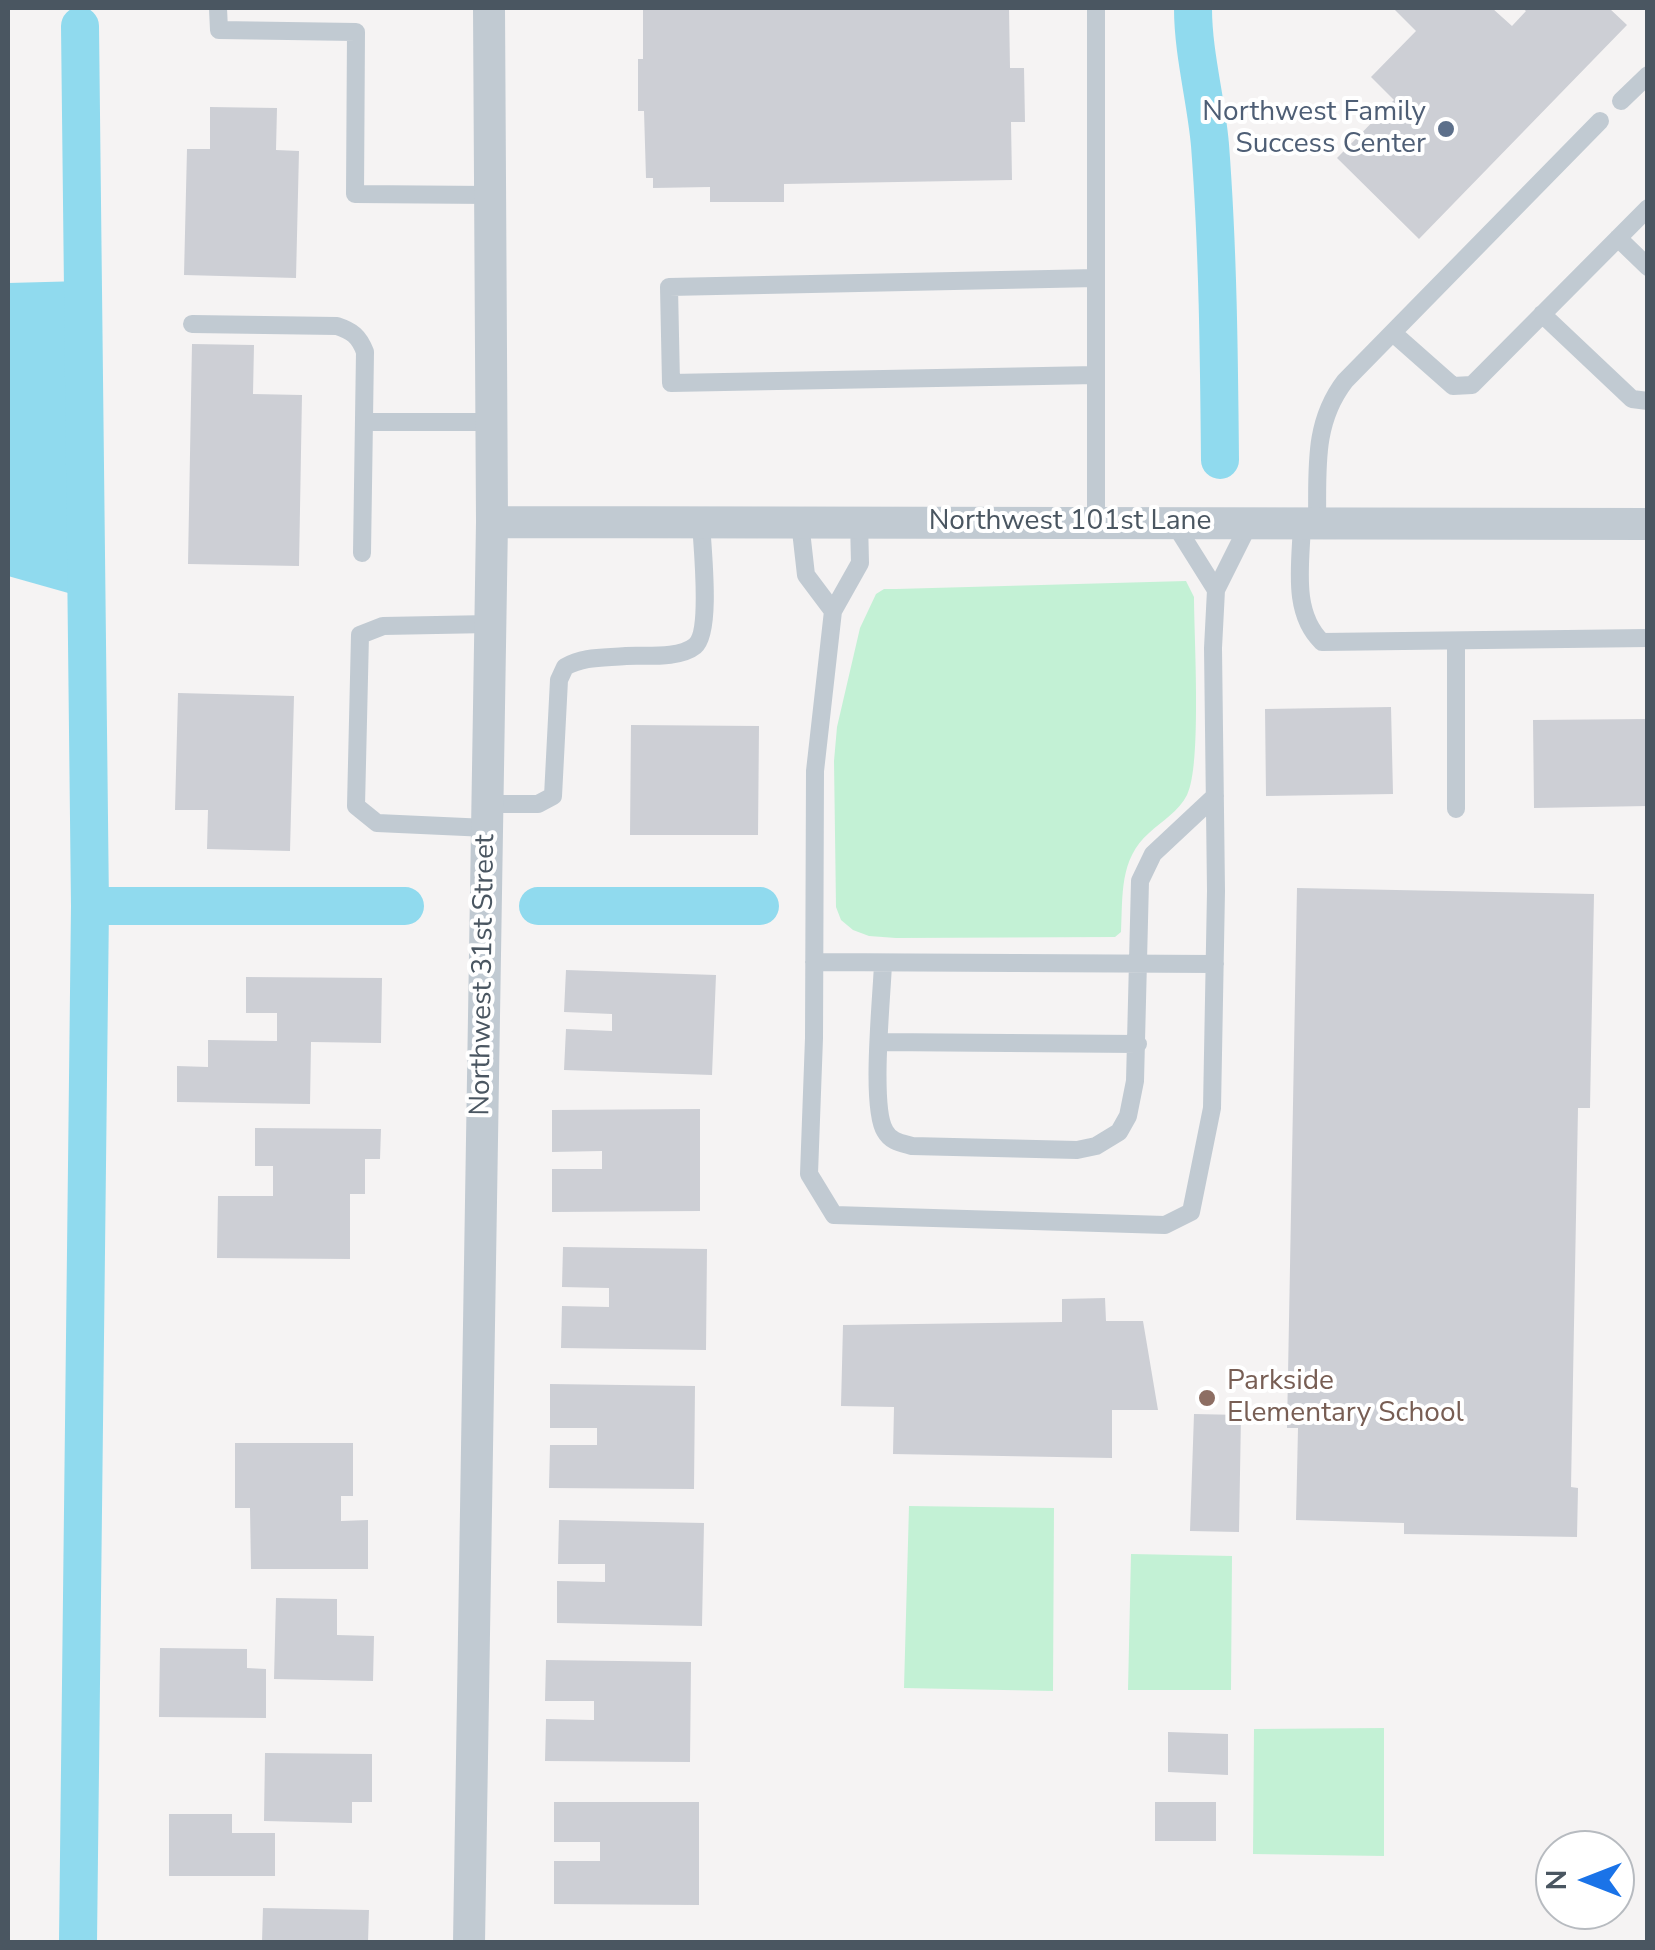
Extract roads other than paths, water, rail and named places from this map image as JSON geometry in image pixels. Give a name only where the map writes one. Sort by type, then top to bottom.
[{"type":"street","name":"Northwest 31st Street","points":[[469,1942],[492,522],[490,8]]},
{"type":"street","name":"Northwest 101st Lane","points":[[492,522],[1648,524]]},
{"type":"lane","points":[[218,8],[219,30],[356,32],[355,194],[490,196]]},
{"type":"lane","points":[[1096,8],[1096,522]]},
{"type":"lane","points":[[1620,102],[1648,75]]},
{"type":"lane","points":[[1600,121],[1328,402],[1320,428],[1301,604],[1308,627],[1322,642],[1648,638]]},
{"type":"lane","points":[[1392,333],[1453,386],[1472,386],[1648,208]]},
{"type":"lane","points":[[1618,238],[1648,267]]},
{"type":"lane","points":[[1096,278],[670,287],[670,383],[1096,375]]},
{"type":"lane","points":[[1542,314],[1632,399],[1648,401]]},
{"type":"lane","points":[[192,324],[337,326],[360,339],[365,352],[362,553]]},
{"type":"lane","points":[[364,422],[492,422]]},
{"type":"lane","points":[[859,521],[860,563],[833,611],[815,771],[809,1174],[834,1215],[1164,1225],[1191,1212],[1212,1108],[1216,590],[1250,522]]},
{"type":"lane","points":[[490,624],[382,626],[360,635],[356,806],[377,823],[487,816],[538,804],[553,796],[559,680],[565,666],[579,659],[670,654],[693,647],[702,636],[701,522]]},
{"type":"lane","points":[[800,522],[806,575],[833,611]]},
{"type":"lane","points":[[1174,523],[1216,590]]},
{"type":"lane","points":[[1456,642],[1456,809]]},
{"type":"lane","points":[[883,963],[880,1116],[883,1130],[894,1142],[912,1146],[1076,1150],[1096,1146],[1120,1132],[1136,1082],[1140,881],[1153,854],[1214,796]]},
{"type":"lane","points":[[814,962],[1214,964]]},
{"type":"lane","points":[[880,1042],[1138,1044]]},
{"type":"water","points":[[83,281],[86,598],[8,576],[8,283]]},
{"type":"waterway","points":[[1193,8],[1213,184],[1220,460]]},
{"type":"waterway","points":[[78,1942],[90,906],[80,26]]},
{"type":"waterway","points":[[90,906],[405,906]]},
{"type":"waterway","points":[[538,906],[760,906]]},
{"type":"place","name":"Northwest Family Success Center","points":[[1446,129]]},
{"type":"place","name":"Parkside Elementary School","points":[[1207,1398]]}]
